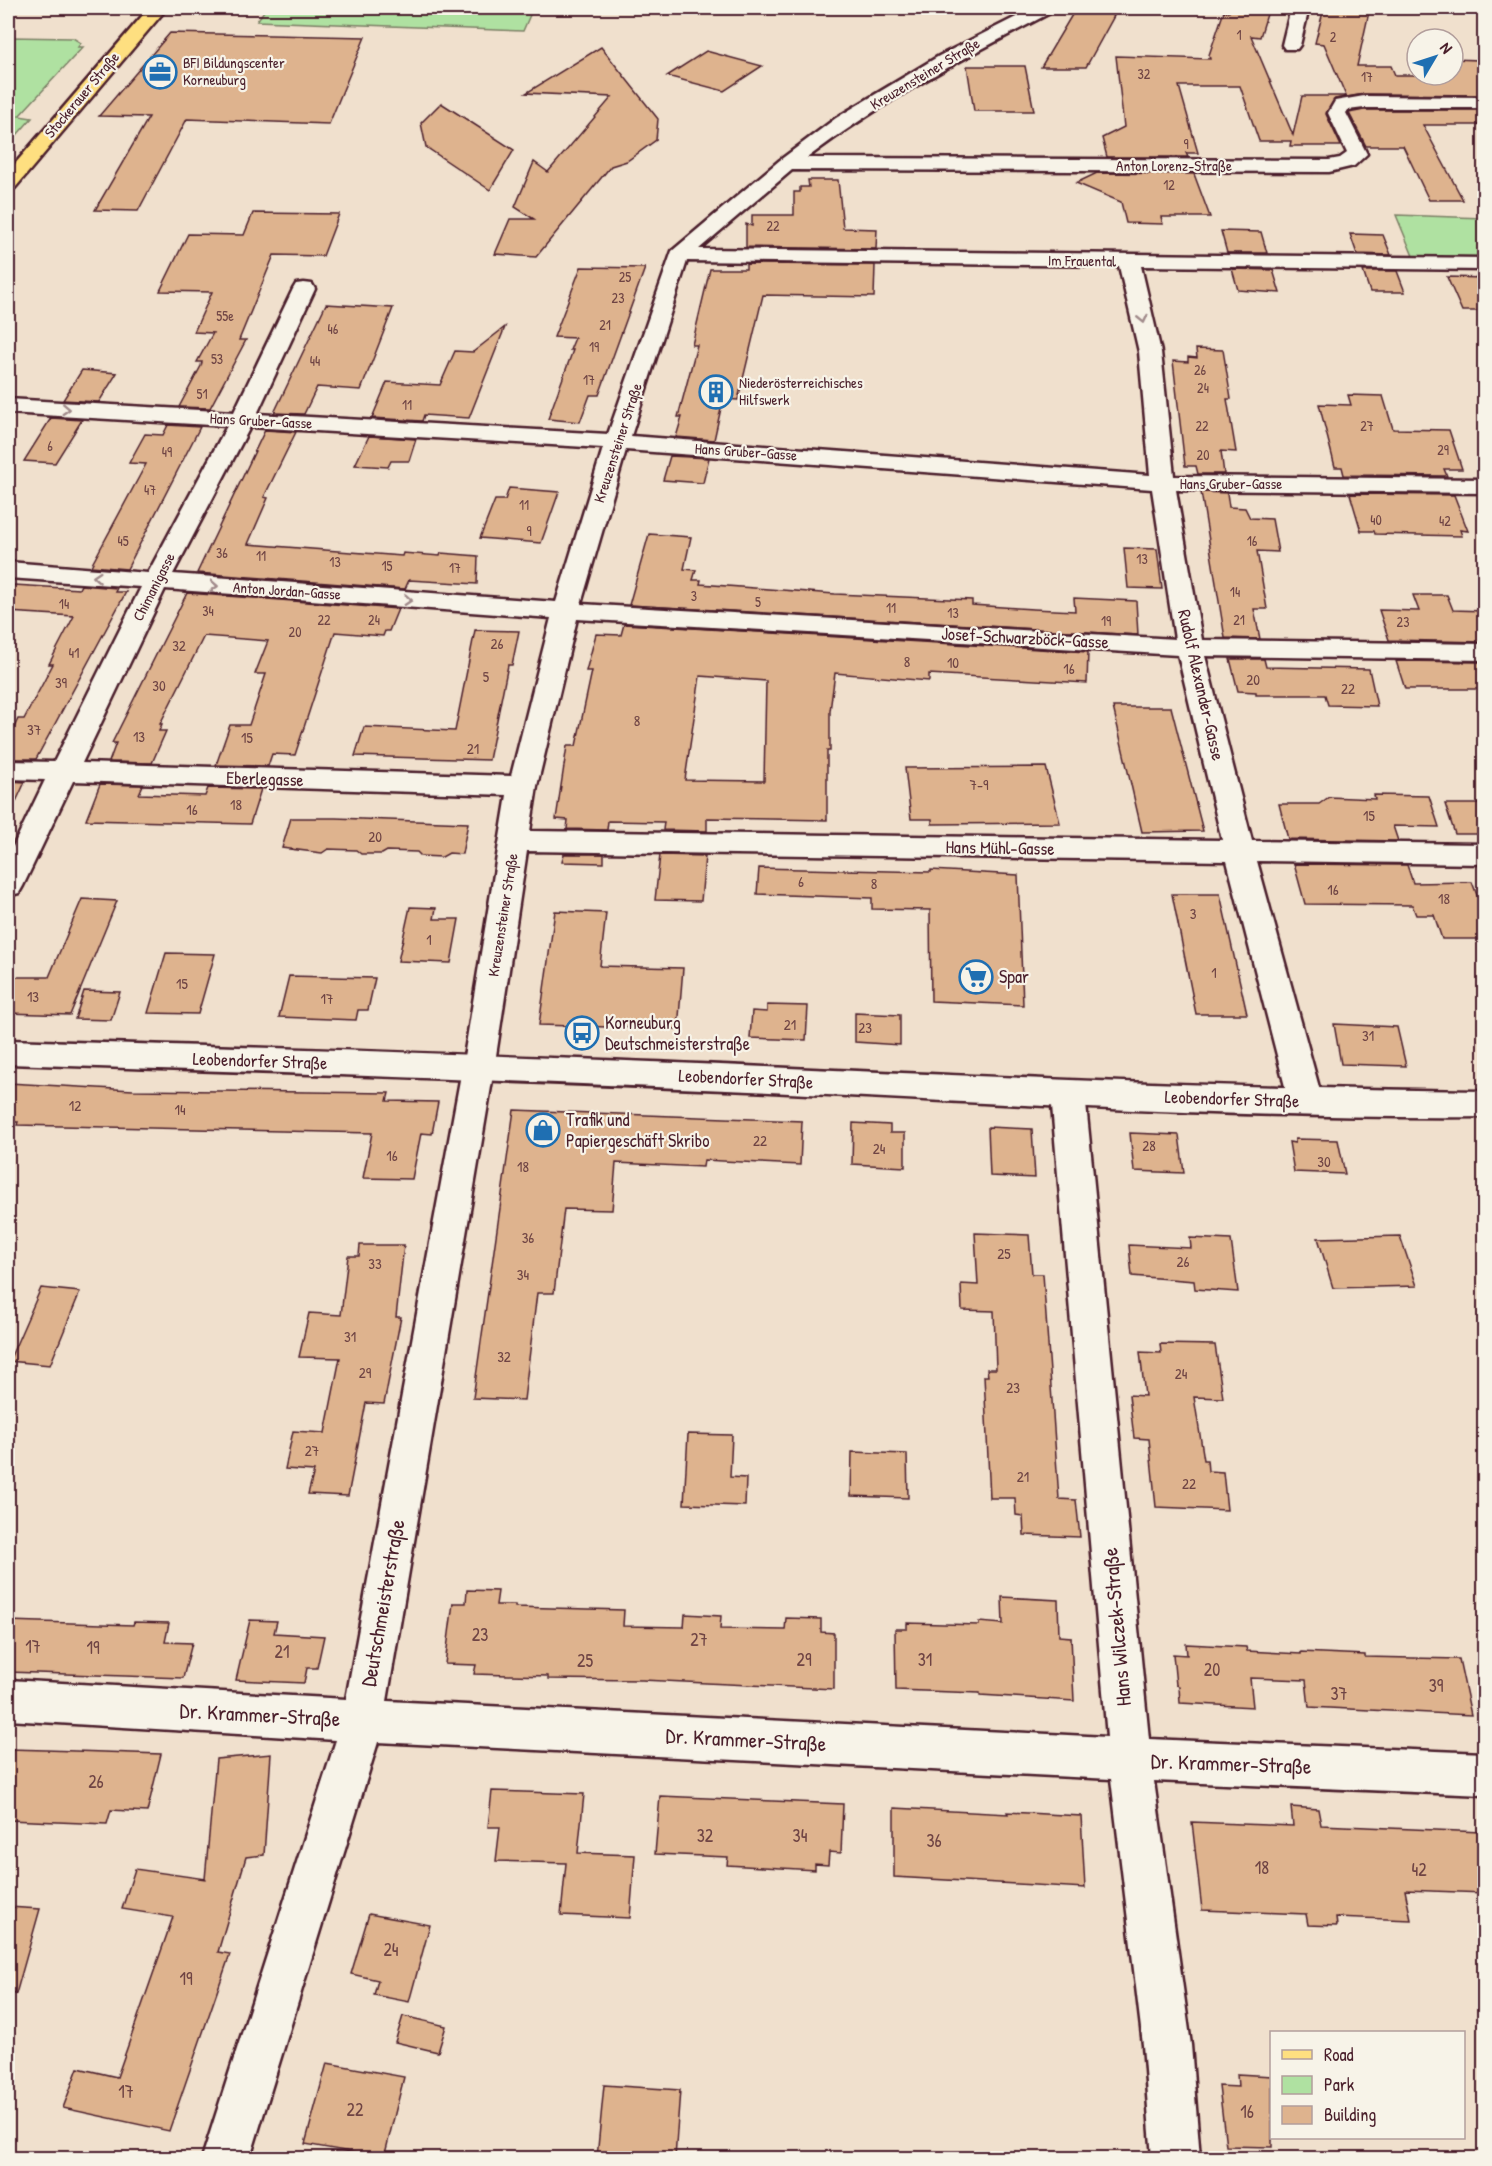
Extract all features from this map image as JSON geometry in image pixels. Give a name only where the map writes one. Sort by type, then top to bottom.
[{"type":"main road","name":"Stockerauer Straße","points":[[8,183],[158,8]]},
{"type":"street","name":"Kreuzensteiner Straße","points":[[478,1069],[524,786],[566,611],[679,255],[787,164],[843,122],[945,60],[1046,8]]},
{"type":"street","points":[[1291,45],[1300,8]]},
{"type":"street","name":"Anton Lorenz-Straße","points":[[787,164],[1329,166],[1347,162],[1357,154],[1337,113],[1342,105],[1364,102],[1485,103]]},
{"type":"street","name":"Im Frauental","points":[[679,255],[1129,262],[1485,264]]},
{"type":"street","name":"Rudolf Alexander-Gasse","points":[[1129,262],[1150,352],[1163,483],[1190,648],[1240,852],[1306,1102]]},
{"type":"street","name":"Chimanigasse","points":[[8,886],[156,582],[242,420],[304,290]]},
{"type":"street","name":"Hans Gruber-Gasse","points":[[8,406],[618,442],[1163,483],[1485,486]]},
{"type":"street","name":"Anton Jordan-Gasse","points":[[8,570],[566,611]]},
{"type":"street","name":"Josef-Schwarzböck-Gasse","points":[[566,611],[1190,648],[1485,651]]},
{"type":"street","name":"Eberlegasse","points":[[8,770],[524,786]]},
{"type":"street","name":"Hans Mühl-Gasse","points":[[515,841],[1485,854]]},
{"type":"street","name":"Leobendorfer Straße","points":[[8,1052],[579,1071],[1068,1094],[1306,1102],[1485,1104]]},
{"type":"street","name":"Deutschmeisterstraße","points":[[226,2158],[363,1721],[478,1069]]},
{"type":"street","name":"Hans Wilczek-Straße","points":[[1068,1094],[1130,1759],[1167,2045],[1176,2158]]},
{"type":"street","name":"Dr. Krammer-Straße","points":[[8,1700],[363,1721],[1485,1774]]},
{"type":"green space","points":[[266,8],[533,8],[523,31],[257,21]]},
{"type":"green space","points":[[8,37],[73,38],[81,43],[78,47],[83,47],[19,116],[32,118],[8,145]]},
{"type":"green space","points":[[1396,215],[1484,218],[1484,257],[1413,256]]},
{"type":"building","points":[[1076,8],[1116,8],[1112,15],[1114,16],[1086,67],[1041,67]]},
{"type":"building","points":[[1231,8],[1268,11],[1260,37],[1251,36],[1293,135],[1302,96],[1346,96],[1324,44],[1315,43],[1324,8],[1369,12],[1357,66],[1391,66],[1395,75],[1405,75],[1405,87],[1465,87],[1465,59],[1479,60],[1485,73],[1485,95],[1364,94],[1335,99],[1326,114],[1341,146],[1290,146],[1291,141],[1259,141],[1240,86],[1179,86],[1198,153],[1186,153],[1188,157],[1107,157],[1102,138],[1124,127],[1116,56],[1210,59],[1209,55],[1224,11],[1229,12]]},
{"type":"building","points":[[170,33],[365,37],[329,124],[187,119],[138,211],[95,210],[149,117],[99,116]]},
{"type":"building","points":[[601,47],[658,119],[656,140],[627,161],[611,166],[536,257],[495,254],[510,219],[534,219],[515,207],[534,162],[548,172],[612,97],[526,93]]},
{"type":"building","points":[[706,51],[762,66],[724,91],[667,76]]},
{"type":"building","points":[[967,66],[1025,66],[1034,111],[974,111]]},
{"type":"building","points":[[441,103],[514,150],[490,190],[426,147],[421,123]]},
{"type":"building","points":[[1364,110],[1485,110],[1485,125],[1423,125],[1463,200],[1429,200],[1403,146],[1366,146],[1349,113]]},
{"type":"building","points":[[1097,173],[1194,174],[1210,217],[1161,217],[1163,224],[1126,223],[1121,202],[1076,183]]},
{"type":"building","points":[[808,180],[838,180],[843,228],[877,229],[876,249],[746,247],[746,224],[752,226],[752,215],[794,215],[794,192],[800,192],[800,187],[809,187]]},
{"type":"building","points":[[253,213],[339,214],[323,256],[274,255],[239,340],[246,340],[210,408],[179,407],[201,366],[202,362],[197,362],[213,333],[194,332],[212,292],[160,291],[188,234],[244,235]]},
{"type":"building","points":[[1221,231],[1261,232],[1267,253],[1227,253]]},
{"type":"building","points":[[1350,234],[1383,235],[1391,255],[1357,254]]},
{"type":"building","points":[[746,264],[875,265],[874,297],[763,295],[738,400],[723,399],[714,440],[676,437],[682,417],[678,417],[697,345],[692,345],[710,269],[746,269]]},
{"type":"building","points":[[581,267],[645,268],[599,395],[590,395],[580,422],[548,419],[573,350],[570,350],[575,338],[554,337]]},
{"type":"building","points":[[1232,269],[1273,270],[1280,293],[1238,290]]},
{"type":"building","points":[[1363,271],[1397,271],[1405,292],[1370,292]]},
{"type":"building","points":[[1447,277],[1485,278],[1485,311],[1462,311]]},
{"type":"building","points":[[326,304],[393,308],[361,390],[317,387],[304,414],[274,413]]},
{"type":"building","points":[[505,327],[469,418],[424,415],[422,421],[372,418],[387,382],[440,385],[455,351],[473,352]]},
{"type":"building","points":[[1196,349],[1223,350],[1231,399],[1227,399],[1236,452],[1221,451],[1224,474],[1198,474],[1196,466],[1185,466],[1173,361],[1188,362],[1188,357],[1197,358]]},
{"type":"building","points":[[82,370],[117,373],[99,402],[63,400]]},
{"type":"building","points":[[1348,395],[1383,396],[1393,429],[1449,430],[1462,469],[1444,469],[1447,476],[1344,475],[1342,467],[1335,467],[1319,404],[1351,405]]},
{"type":"building","points":[[51,418],[82,420],[55,463],[24,461]]},
{"type":"building","points":[[168,425],[200,427],[127,569],[91,566],[146,464],[129,463],[145,434],[163,435]]},
{"type":"building","points":[[265,430],[296,432],[264,497],[268,498],[248,544],[402,556],[403,553],[440,556],[441,553],[478,556],[477,584],[409,580],[405,589],[197,573]]},
{"type":"building","points":[[369,436],[416,439],[409,461],[391,461],[388,467],[355,465]]},
{"type":"building","points":[[670,456],[709,458],[703,483],[663,480]]},
{"type":"building","points":[[509,488],[559,492],[541,543],[480,538],[495,500],[505,500]]},
{"type":"building","points":[[1201,492],[1227,493],[1229,507],[1245,508],[1250,518],[1272,519],[1278,552],[1257,551],[1267,609],[1254,609],[1260,639],[1225,638]]},
{"type":"building","points":[[1350,494],[1454,495],[1468,531],[1460,530],[1462,536],[1375,534],[1374,531],[1361,531]]},
{"type":"building","points":[[649,534],[691,537],[684,569],[696,570],[693,580],[701,580],[700,584],[835,594],[972,600],[972,605],[1075,611],[1074,598],[1136,601],[1138,635],[629,605]]},
{"type":"building","points":[[1124,548],[1157,549],[1162,589],[1128,588]]},
{"type":"building","points":[[14,585],[79,589],[81,585],[117,588],[115,592],[126,592],[36,759],[8,759],[8,740],[18,719],[24,719],[53,664],[49,664],[74,616],[8,612],[8,596]]},
{"type":"building","points":[[187,593],[398,609],[389,631],[385,631],[383,636],[335,632],[295,755],[272,754],[268,766],[216,765],[230,725],[249,725],[266,674],[255,674],[268,641],[204,636],[160,724],[162,724],[159,731],[166,731],[152,763],[109,762],[116,743],[112,743]]},
{"type":"building","points":[[1413,595],[1447,595],[1453,610],[1485,611],[1485,642],[1389,640],[1379,610],[1419,611]]},
{"type":"building","points":[[624,624],[1088,652],[1087,683],[929,674],[929,681],[835,673],[830,711],[830,751],[827,751],[827,820],[707,818],[707,831],[663,830],[664,822],[608,821],[607,830],[567,829],[568,820],[556,819],[567,746],[576,746],[592,671],[586,671],[596,634],[621,635]],"holes":[[[700,676],[766,681],[764,781],[685,780]]]},
{"type":"building","points":[[475,630],[519,631],[512,665],[508,665],[489,760],[355,756],[364,727],[455,731]]},
{"type":"building","points":[[1230,659],[1264,659],[1266,667],[1369,669],[1377,706],[1328,705],[1325,695],[1256,695],[1256,692],[1238,691]]},
{"type":"building","points":[[1396,661],[1485,662],[1485,689],[1405,689]]},
{"type":"building","points":[[1113,707],[1171,707],[1203,831],[1142,832]]},
{"type":"building","points":[[1046,767],[1060,823],[932,824],[932,819],[911,819],[905,768]]},
{"type":"building","points":[[8,781],[25,782],[8,819]]},
{"type":"building","points":[[100,784],[143,785],[139,794],[205,796],[208,788],[261,789],[250,824],[86,820]]},
{"type":"building","points":[[1374,795],[1429,796],[1439,827],[1393,826],[1398,841],[1288,839],[1279,804],[1319,804],[1329,797],[1375,799]]},
{"type":"building","points":[[1445,804],[1485,804],[1485,834],[1455,834]]},
{"type":"building","points":[[291,818],[468,823],[462,854],[449,853],[442,857],[421,856],[417,852],[387,851],[382,854],[361,854],[356,850],[328,849],[322,853],[282,848]]},
{"type":"building","points":[[564,854],[604,854],[604,863],[562,862]]},
{"type":"building","points":[[660,855],[705,856],[701,901],[655,900]]},
{"type":"building","points":[[1294,864],[1407,865],[1413,883],[1472,882],[1485,916],[1485,939],[1442,939],[1434,915],[1416,915],[1412,905],[1305,904]]},
{"type":"building","points":[[759,868],[931,872],[931,870],[1018,875],[1023,1005],[931,1001],[930,910],[872,909],[872,898],[757,894]]},
{"type":"building","points":[[1172,894],[1220,894],[1247,1014],[1196,1014]]},
{"type":"building","points":[[82,899],[117,901],[70,1015],[8,1013],[8,977],[49,977]]},
{"type":"building","points":[[410,907],[436,908],[434,919],[459,919],[451,963],[398,961]]},
{"type":"building","points":[[555,911],[606,913],[600,966],[683,968],[678,1029],[539,1025]]},
{"type":"building","points":[[166,953],[215,954],[198,1014],[148,1013]]},
{"type":"building","points":[[289,976],[375,978],[368,1010],[358,1010],[356,1020],[279,1017]]},
{"type":"building","points":[[84,991],[120,992],[111,1020],[75,1019]]},
{"type":"building","points":[[767,1005],[808,1006],[806,1040],[750,1038],[752,1011],[767,1012]]},
{"type":"building","points":[[855,1013],[900,1015],[900,1045],[855,1042]]},
{"type":"building","points":[[1334,1024],[1397,1027],[1406,1066],[1341,1064]]},
{"type":"building","points":[[8,1083],[133,1090],[389,1093],[387,1101],[438,1102],[432,1134],[421,1133],[412,1179],[363,1178],[372,1133],[17,1125],[18,1122],[8,1122]]},
{"type":"building","points":[[514,1110],[802,1121],[800,1165],[704,1160],[703,1167],[616,1163],[612,1210],[564,1209],[554,1293],[537,1293],[524,1400],[473,1398]]},
{"type":"building","points":[[853,1123],[890,1125],[890,1133],[905,1133],[905,1167],[852,1164]]},
{"type":"building","points":[[988,1127],[1032,1129],[1035,1178],[990,1176]]},
{"type":"building","points":[[1130,1133],[1179,1135],[1184,1173],[1134,1171]]},
{"type":"building","points":[[1295,1139],[1338,1140],[1345,1174],[1294,1172],[1289,1142],[1295,1143]]},
{"type":"building","points":[[975,1233],[1029,1235],[1032,1274],[1043,1274],[1059,1499],[1076,1500],[1080,1537],[1024,1535],[1023,1516],[1016,1515],[1015,1498],[990,1498],[984,1376],[988,1376],[987,1369],[996,1369],[994,1311],[962,1310],[961,1284],[978,1285]]},
{"type":"building","points":[[1400,1236],[1417,1286],[1333,1288],[1318,1238]]},
{"type":"building","points":[[1190,1238],[1231,1240],[1238,1292],[1195,1289],[1194,1281],[1132,1276],[1129,1245],[1191,1248]]},
{"type":"building","points":[[360,1245],[404,1245],[396,1317],[401,1317],[384,1404],[366,1403],[348,1496],[308,1494],[314,1471],[285,1469],[293,1431],[325,1433],[340,1358],[299,1357],[309,1313],[341,1315],[348,1256],[359,1256]]},
{"type":"building","points":[[41,1288],[80,1292],[50,1365],[9,1361]]},
{"type":"building","points":[[1160,1344],[1215,1345],[1223,1398],[1194,1397],[1204,1460],[1207,1460],[1208,1471],[1223,1472],[1227,1510],[1156,1507],[1149,1439],[1134,1438],[1129,1395],[1145,1396],[1140,1352],[1161,1353]]},
{"type":"building","points":[[688,1434],[732,1435],[730,1477],[746,1478],[745,1506],[684,1504]]},
{"type":"building","points":[[852,1452],[907,1454],[908,1498],[851,1496]]},
{"type":"building","points":[[467,1590],[498,1591],[496,1605],[624,1610],[623,1626],[684,1627],[685,1614],[721,1616],[720,1629],[785,1630],[786,1618],[821,1619],[821,1632],[834,1633],[834,1689],[642,1680],[548,1679],[548,1676],[474,1674],[476,1665],[445,1664],[453,1603],[466,1603]]},
{"type":"building","points":[[1002,1597],[1058,1600],[1059,1636],[1071,1637],[1074,1701],[980,1695],[980,1693],[896,1690],[895,1629],[907,1629],[907,1623],[1003,1624]]},
{"type":"building","points":[[250,1620],[277,1621],[274,1633],[324,1636],[317,1668],[307,1668],[304,1683],[236,1680]]},
{"type":"building","points":[[8,1621],[133,1625],[134,1622],[169,1623],[165,1642],[192,1643],[183,1678],[8,1672]]},
{"type":"building","points":[[1186,1644],[1246,1647],[1247,1651],[1301,1654],[1301,1652],[1365,1655],[1365,1657],[1459,1659],[1471,1715],[1309,1707],[1306,1680],[1250,1678],[1253,1707],[1180,1703],[1173,1654],[1187,1655]]},
{"type":"building","points":[[8,1749],[161,1754],[147,1812],[111,1810],[107,1824],[8,1820]]},
{"type":"building","points":[[271,1754],[264,1855],[246,1857],[218,1952],[230,1954],[169,2131],[63,2108],[78,2068],[117,2077],[173,1917],[122,1909],[135,1869],[205,1879],[216,1759]]},
{"type":"building","points":[[492,1791],[584,1794],[578,1853],[635,1855],[630,1918],[561,1915],[566,1863],[496,1861],[500,1827],[488,1827]]},
{"type":"building","points":[[660,1796],[843,1804],[841,1853],[829,1852],[828,1865],[815,1864],[815,1870],[727,1865],[728,1857],[655,1854]]},
{"type":"building","points":[[1291,1807],[1318,1809],[1321,1825],[1481,1832],[1485,1851],[1485,1893],[1405,1890],[1411,1920],[1336,1917],[1337,1926],[1308,1925],[1306,1914],[1202,1910],[1192,1822],[1293,1826]]},
{"type":"building","points":[[894,1808],[1081,1816],[1085,1888],[894,1877]]},
{"type":"building","points":[[8,1907],[40,1909],[16,1994],[8,1993]]},
{"type":"building","points":[[369,1914],[430,1925],[409,2002],[374,1995],[378,1980],[351,1974]]},
{"type":"building","points":[[403,2016],[446,2026],[438,2052],[395,2042]]},
{"type":"building","points":[[327,2063],[404,2077],[384,2158],[305,2144]]},
{"type":"building","points":[[1237,2074],[1270,2076],[1272,2147],[1226,2146],[1219,2086],[1238,2087]]},
{"type":"building","points":[[604,2085],[680,2090],[675,2158],[597,2158]]},
{"type":"place","name":"BFI Bildungscenter Korneuburg","points":[[160,72]]},
{"type":"place","name":"Niederösterreichisches Hilfswerk","points":[[716,392]]},
{"type":"place","name":"Spar","points":[[976,977]]},
{"type":"place","name":"Korneuburg Deutschmeisterstraße","points":[[582,1033]]},
{"type":"place","name":"Trafik und Papiergeschäft Skribo","points":[[543,1130]]}]
